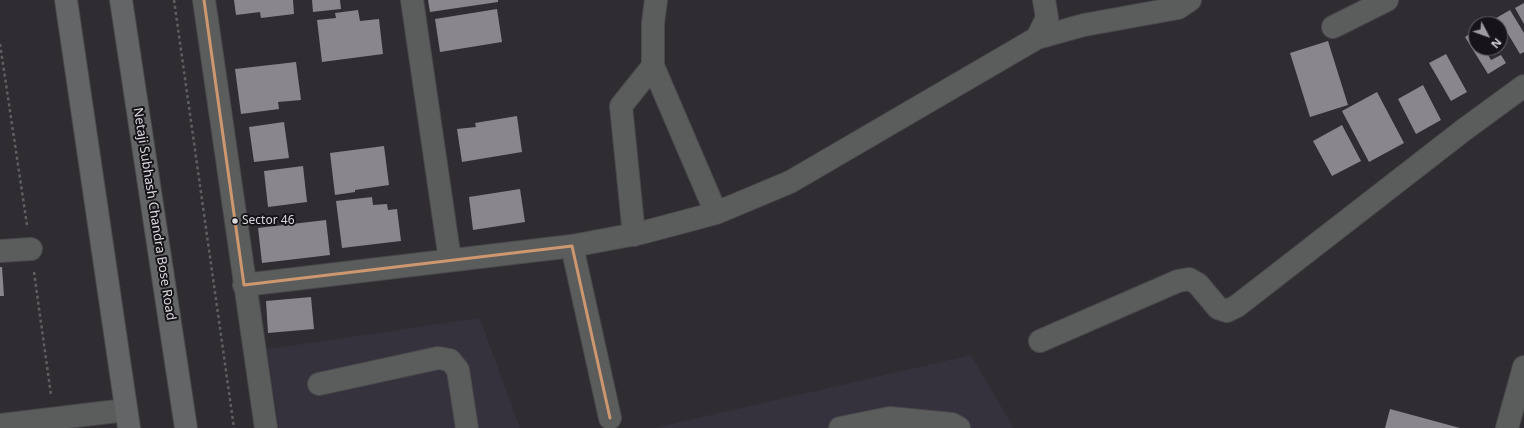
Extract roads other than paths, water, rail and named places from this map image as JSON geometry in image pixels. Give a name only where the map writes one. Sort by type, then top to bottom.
[{"type":"main road","points":[[66,0],[127,419]]},
{"type":"main road","name":"Netaji Subhash Chandra Bose Road","points":[[121,0],[186,428]]},
{"type":"street","points":[[204,0],[244,285],[266,428]]},
{"type":"street","points":[[412,0],[450,260]]},
{"type":"street","points":[[656,0],[653,23],[653,66],[716,213]]},
{"type":"street","points":[[1037,38],[1047,18],[1044,0]]},
{"type":"street","points":[[244,285],[572,246],[634,235],[716,213],[790,182],[1037,38],[1084,25],[1178,8],[1190,0]]},
{"type":"street","points":[[1333,27],[1387,0]]},
{"type":"street","points":[[634,235],[621,106],[653,66]]},
{"type":"street","points":[[1040,341],[1178,282],[1189,280],[1198,284],[1218,308],[1227,310],[1237,306],[1465,129],[1524,86]]},
{"type":"street","points":[[572,246],[610,418]]},
{"type":"street","points":[[0,251],[31,249]]},
{"type":"street","points":[[319,384],[438,358],[450,360],[458,370],[467,428]]},
{"type":"street","points":[[1507,428],[1523,378]]},
{"type":"street","points":[[840,428],[890,418],[952,424],[959,428]]},
{"type":"street","points":[[0,424],[127,419]]},
{"type":"place","name":"Sector 46","points":[[235,221]]}]
